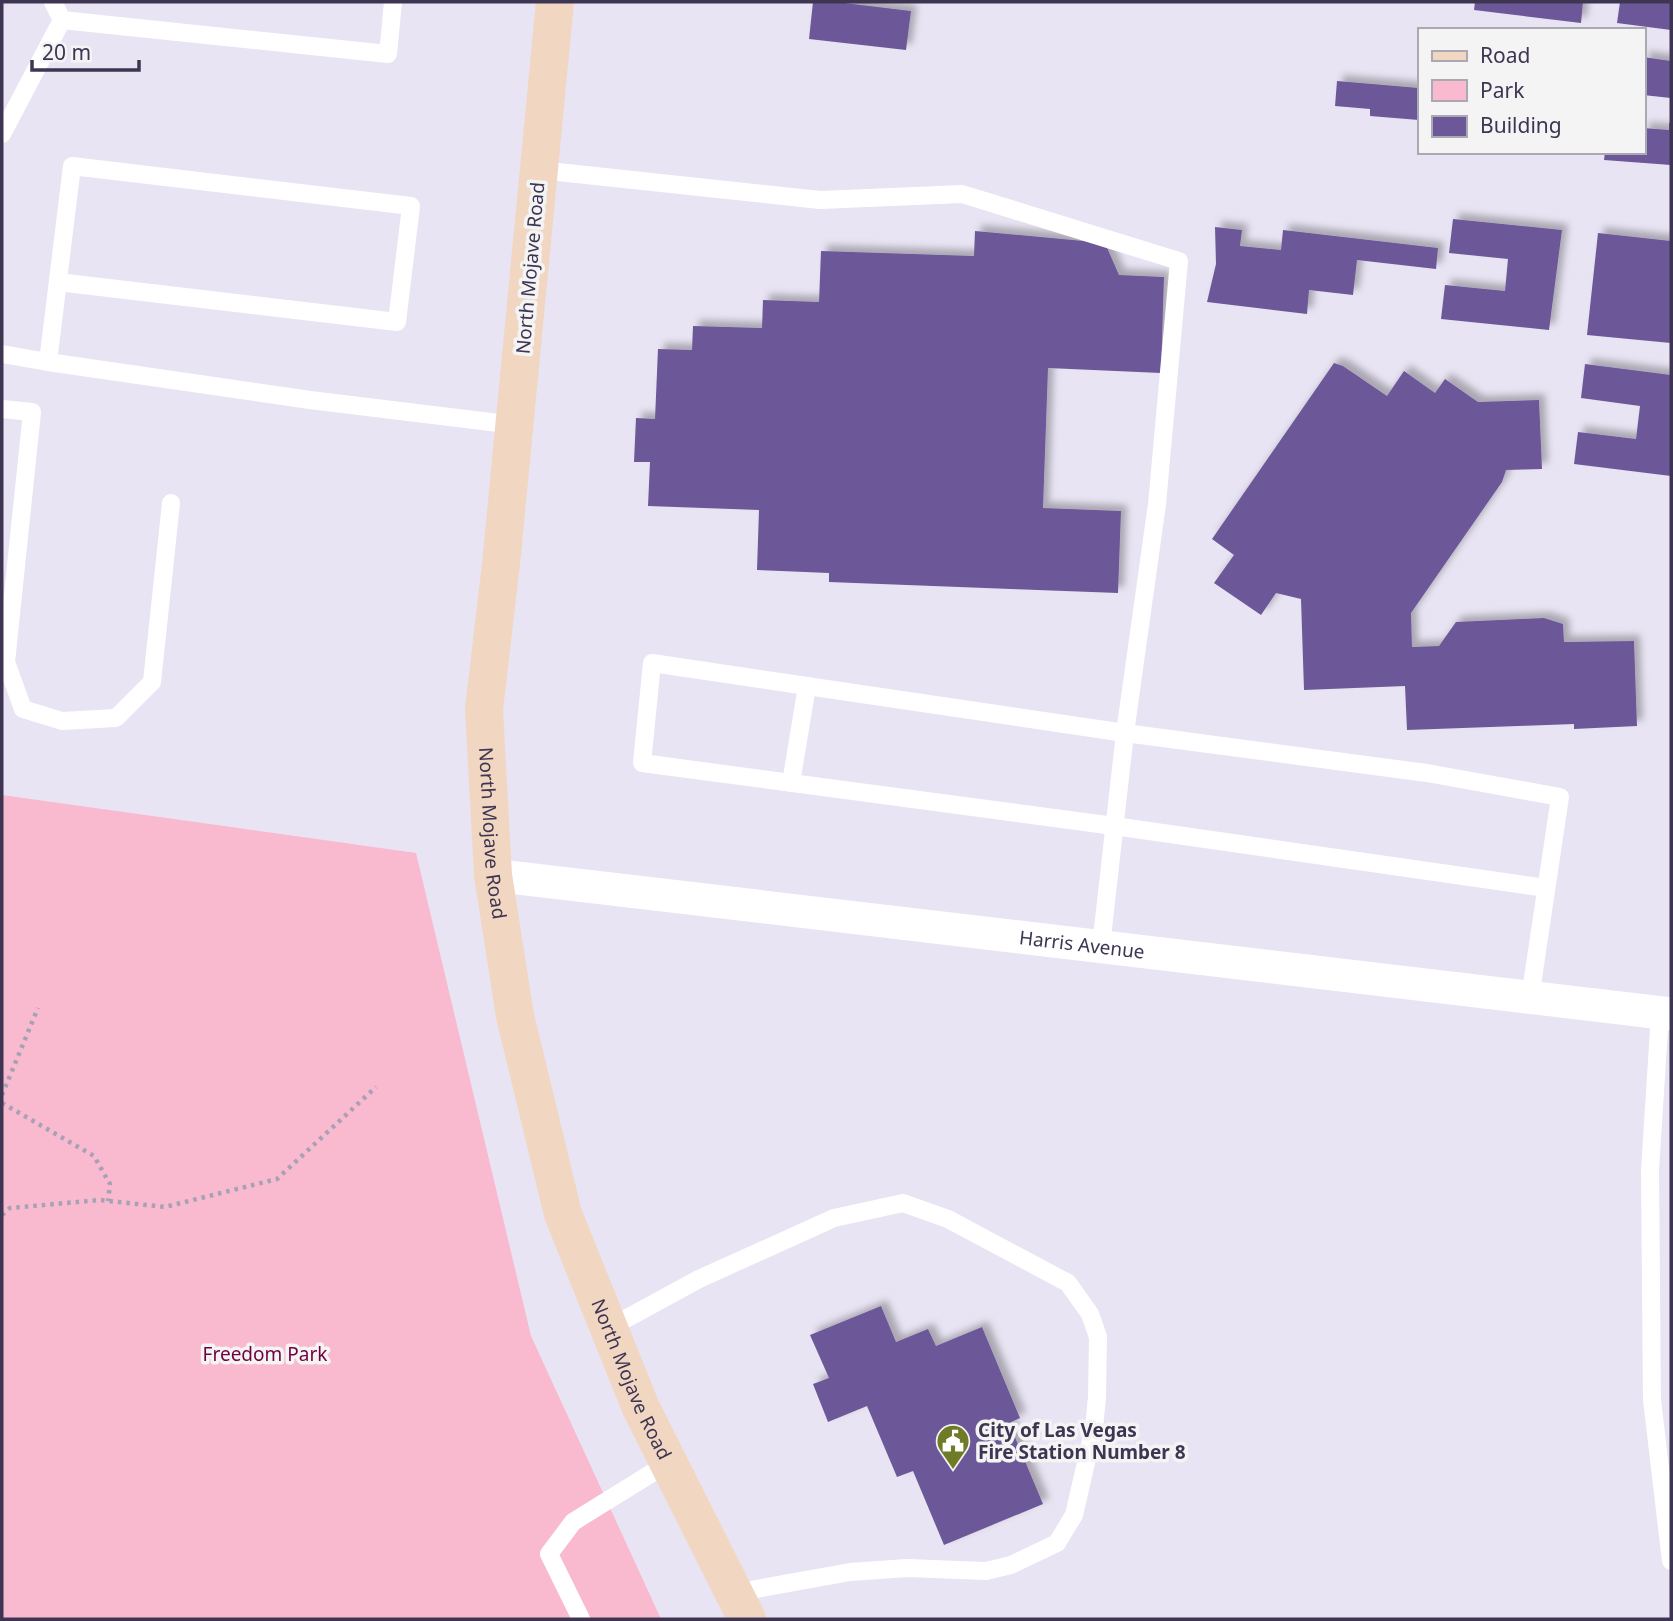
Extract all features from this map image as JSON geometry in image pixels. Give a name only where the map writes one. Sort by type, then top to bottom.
[{"type":"street","name":"North Mojave Road","points":[[555,2],[501,564],[484,709],[493,874],[515,1016],[564,1214],[640,1408],[740,1606]]},
{"type":"street","name":"Harris Avenue","points":[[493,874],[1666,1014]]},
{"type":"lane","points":[[53,2],[62,20]]},
{"type":"lane","points":[[62,20],[387,54],[393,2]]},
{"type":"lane","points":[[2,134],[62,20]]},
{"type":"lane","points":[[48,362],[72,166],[411,206],[397,322],[58,282]]},
{"type":"lane","points":[[539,170],[820,201],[962,194],[1180,261],[1157,504],[1125,733],[1101,946]]},
{"type":"lane","points":[[2,354],[310,400],[514,425]]},
{"type":"lane","points":[[2,409],[32,412],[6,662],[23,709],[62,722],[116,718],[152,682],[171,503]]},
{"type":"lane","points":[[1530,998],[1560,797],[1427,773],[1125,733],[652,663],[642,763],[1114,826],[1546,888]]},
{"type":"lane","points":[[791,783],[807,686]]},
{"type":"lane","points":[[1666,1014],[1650,1170],[1652,1400],[1671,1562]]},
{"type":"lane","points":[[609,1328],[699,1279],[834,1218],[903,1203],[948,1219],[1068,1283],[1090,1314],[1098,1337],[1094,1428],[1074,1516],[1057,1543],[1011,1565],[986,1571],[907,1568],[861,1571],[740,1606]]},
{"type":"lane","points":[[581,1619],[549,1554],[573,1522],[668,1463]]},
{"type":"path","points":[[2,1095],[38,1008]]},
{"type":"path","points":[[2,1215],[10,1208],[108,1201],[165,1207],[276,1179],[376,1087]]},
{"type":"path","points":[[2,1103],[93,1156],[110,1184],[108,1201]]},
{"type":"green space","name":"Freedom Park","points":[[2,795],[416,853],[531,1336],[661,1619],[2,1619]]},
{"type":"building","points":[[813,2],[836,2],[911,11],[906,50],[809,39]]},
{"type":"building","points":[[1475,2],[1583,2],[1581,23],[1474,10]]},
{"type":"building","points":[[1620,2],[1671,2],[1671,30],[1617,23]]},
{"type":"building","points":[[1645,57],[1671,61],[1671,98],[1645,95]]},
{"type":"building","points":[[1337,81],[1418,88],[1418,120],[1370,116],[1370,109],[1335,106]]},
{"type":"building","points":[[1671,123],[1671,165],[1604,160],[1605,154],[1645,154],[1645,128],[1669,130]]},
{"type":"building","points":[[1453,219],[1562,230],[1549,330],[1441,319],[1445,285],[1505,291],[1508,259],[1449,253]]},
{"type":"building","points":[[1215,227],[1242,230],[1240,246],[1281,250],[1283,230],[1438,248],[1436,269],[1357,260],[1353,295],[1309,290],[1307,314],[1207,302],[1216,264]]},
{"type":"building","points":[[975,231],[1105,243],[1119,275],[1164,277],[1161,373],[1048,368],[1043,508],[1121,511],[1118,593],[829,582],[829,573],[757,570],[759,510],[648,506],[650,462],[634,462],[636,418],[655,419],[658,349],[692,350],[693,326],[762,328],[763,300],[819,302],[821,251],[974,256]]},
{"type":"building","points":[[1598,233],[1671,241],[1671,343],[1587,335]]},
{"type":"building","points":[[1334,363],[1343,366],[1387,396],[1404,371],[1435,393],[1445,379],[1478,402],[1539,400],[1542,469],[1506,470],[1502,482],[1411,613],[1412,647],[1439,646],[1456,622],[1544,618],[1563,624],[1564,642],[1634,641],[1637,726],[1574,729],[1574,724],[1407,730],[1405,686],[1304,690],[1301,599],[1276,593],[1261,615],[1214,583],[1234,555],[1212,539]]},
{"type":"building","points":[[1585,364],[1671,375],[1671,476],[1574,464],[1578,432],[1636,439],[1640,406],[1581,398]]},
{"type":"building","points":[[881,1306],[896,1342],[928,1329],[936,1346],[982,1327],[1020,1418],[1009,1423],[1043,1504],[944,1545],[913,1471],[897,1477],[867,1406],[828,1422],[813,1384],[829,1378],[810,1335]]},
{"type":"place","name":"City of Las Vegas Fire Station Number 8","points":[[953,1471]]}]
